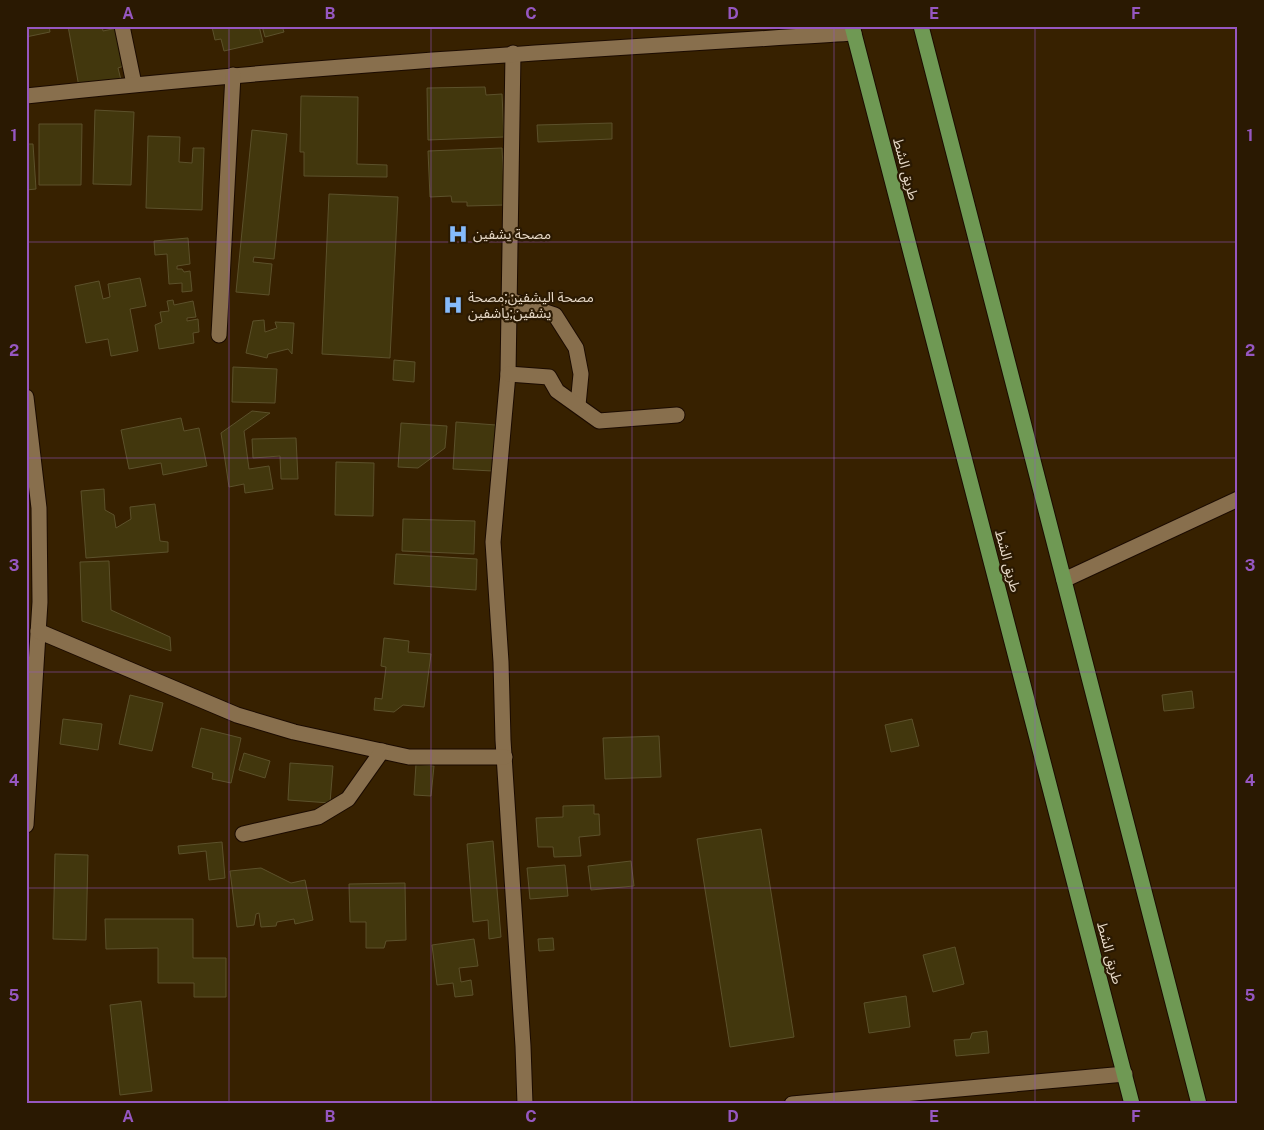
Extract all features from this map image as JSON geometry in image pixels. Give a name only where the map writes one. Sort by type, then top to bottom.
[{"type":"highway","points":[[921,26],[1199,1104]]},
{"type":"highway","name":"طريق الشط","points":[[853,30],[1132,1104]]},
{"type":"street","points":[[122,26],[134,84]]},
{"type":"street","points":[[26,96],[233,75],[513,53],[853,30]]},
{"type":"street","points":[[513,53],[508,374],[493,542],[502,662],[503,740],[523,1046],[525,1104]]},
{"type":"street","points":[[219,335],[233,75]]},
{"type":"street","points":[[510,300],[555,315],[568,335],[576,348],[581,374],[578,405]]},
{"type":"street","points":[[508,374],[550,377],[557,391],[599,421],[676,416]]},
{"type":"street","points":[[26,397],[39,508],[33,542],[40,602],[26,825]]},
{"type":"street","points":[[1064,580],[1238,499]]},
{"type":"street","points":[[38,631],[236,715],[294,732],[409,757],[505,757]]},
{"type":"street","points":[[243,834],[318,817],[348,799],[382,751]]},
{"type":"street","points":[[792,1104],[1125,1074]]},
{"type":"building","points":[[26,26],[49,26],[50,32],[26,37]]},
{"type":"building","points":[[68,26],[102,26],[103,31],[117,28],[124,66],[118,68],[121,80],[79,87]]},
{"type":"building","points":[[207,26],[259,26],[263,42],[224,51],[221,39],[215,40],[212,27],[207,28]]},
{"type":"building","points":[[262,26],[282,26],[284,32],[265,37]]},
{"type":"building","points":[[485,87],[486,95],[502,94],[504,137],[428,140],[427,88]]},
{"type":"building","points":[[301,96],[358,97],[357,164],[387,165],[387,177],[304,176],[304,152],[300,152]]},
{"type":"building","points":[[95,110],[134,112],[131,185],[93,184]]},
{"type":"building","points":[[612,123],[612,139],[538,142],[537,125]]},
{"type":"building","points":[[39,124],[82,124],[81,185],[39,185]]},
{"type":"building","points":[[252,130],[287,134],[274,259],[254,257],[253,262],[272,264],[269,295],[236,292]]},
{"type":"building","points":[[148,136],[180,137],[179,162],[192,163],[193,148],[204,148],[202,210],[146,208]]},
{"type":"building","points":[[26,144],[33,144],[36,189],[26,190]]},
{"type":"building","points":[[502,148],[505,205],[467,206],[467,202],[452,202],[451,196],[430,197],[428,151]]},
{"type":"building","points":[[329,194],[398,197],[390,358],[322,354]]},
{"type":"building","points":[[188,238],[190,264],[177,266],[177,269],[182,269],[184,272],[190,271],[192,291],[182,292],[182,283],[169,284],[167,254],[155,255],[154,241]]},
{"type":"building","points":[[140,278],[146,306],[130,309],[138,351],[111,356],[108,339],[86,343],[75,286],[99,281],[103,299],[110,297],[108,284]]},
{"type":"building","points":[[173,300],[174,305],[193,301],[196,317],[187,318],[187,321],[198,319],[199,332],[193,333],[194,343],[159,349],[155,325],[162,322],[160,312],[169,311],[167,301]]},
{"type":"building","points":[[264,320],[265,332],[277,328],[275,322],[294,323],[292,354],[288,349],[268,354],[267,358],[246,353],[253,321]]},
{"type":"building","points":[[394,360],[415,362],[414,382],[393,380]]},
{"type":"building","points":[[233,367],[277,369],[275,403],[232,402]]},
{"type":"building","points":[[252,411],[270,413],[244,431],[249,469],[269,466],[273,489],[245,493],[244,484],[229,487],[221,433]]},
{"type":"building","points":[[181,418],[184,431],[199,428],[207,466],[163,475],[161,463],[129,469],[121,430]]},
{"type":"building","points":[[456,422],[496,425],[493,471],[453,469]]},
{"type":"building","points":[[401,423],[447,426],[445,448],[418,468],[398,467]]},
{"type":"building","points":[[296,438],[298,479],[281,479],[280,456],[253,458],[252,439]]},
{"type":"building","points":[[336,462],[374,463],[373,516],[335,515]]},
{"type":"building","points":[[104,489],[105,510],[114,515],[116,528],[131,519],[130,507],[155,504],[160,541],[168,542],[168,552],[86,558],[81,491]]},
{"type":"building","points":[[403,519],[475,521],[474,554],[402,551]]},
{"type":"building","points":[[396,554],[477,559],[476,590],[394,584]]},
{"type":"building","points":[[109,561],[111,610],[170,637],[171,651],[82,621],[80,562]]},
{"type":"building","points":[[384,638],[409,641],[408,652],[431,654],[424,707],[403,705],[394,712],[374,710],[375,698],[382,699],[386,667],[381,666]]},
{"type":"building","points":[[1192,691],[1194,708],[1164,711],[1162,695]]},
{"type":"building","points":[[130,695],[163,703],[152,751],[119,744]]},
{"type":"building","points":[[63,719],[102,724],[98,750],[60,744]]},
{"type":"building","points":[[912,719],[919,746],[891,752],[885,725]]},
{"type":"building","points":[[201,728],[241,738],[231,783],[212,779],[213,773],[192,767]]},
{"type":"building","points":[[659,736],[661,777],[605,779],[603,738]]},
{"type":"building","points":[[244,753],[270,761],[265,778],[239,770]]},
{"type":"building","points":[[290,763],[333,766],[330,803],[288,800]]},
{"type":"building","points":[[416,764],[434,766],[431,796],[414,795]]},
{"type":"building","points":[[594,805],[594,814],[599,814],[600,835],[579,837],[581,856],[554,857],[553,847],[538,847],[536,818],[563,817],[563,806]]},
{"type":"building","points":[[761,829],[794,1037],[730,1047],[697,839]]},
{"type":"building","points":[[493,841],[501,937],[489,939],[488,920],[473,922],[467,844]]},
{"type":"building","points":[[222,842],[225,878],[209,880],[206,851],[179,854],[178,846]]},
{"type":"building","points":[[55,854],[88,855],[86,940],[53,939]]},
{"type":"building","points":[[631,861],[634,886],[591,890],[588,866]]},
{"type":"building","points":[[565,865],[568,896],[530,899],[527,868]]},
{"type":"building","points":[[261,868],[291,883],[305,880],[313,920],[295,924],[294,919],[277,922],[276,926],[261,927],[259,913],[256,914],[254,925],[237,927],[230,871]]},
{"type":"building","points":[[405,883],[406,940],[386,941],[384,948],[366,948],[366,922],[350,922],[349,884]]},
{"type":"building","points":[[105,919],[193,919],[193,958],[226,958],[226,997],[194,997],[194,983],[158,983],[158,948],[106,949]]},
{"type":"building","points":[[553,938],[554,950],[539,951],[538,939]]},
{"type":"building","points":[[474,939],[478,966],[459,968],[461,982],[471,980],[473,995],[455,997],[453,983],[437,985],[432,945]]},
{"type":"building","points":[[955,947],[964,984],[933,992],[923,955]]},
{"type":"building","points":[[906,996],[910,1027],[869,1033],[864,1003]]},
{"type":"building","points":[[141,1001],[152,1091],[120,1095],[110,1005]]},
{"type":"building","points":[[987,1031],[989,1053],[956,1056],[954,1040],[970,1039],[972,1033]]},
{"type":"place","name":"مصحة يشفين","points":[[458,234]]},
{"type":"place","name":"مصحة اليشفين;مصحة يشفين;ياشفين","points":[[453,305]]}]
